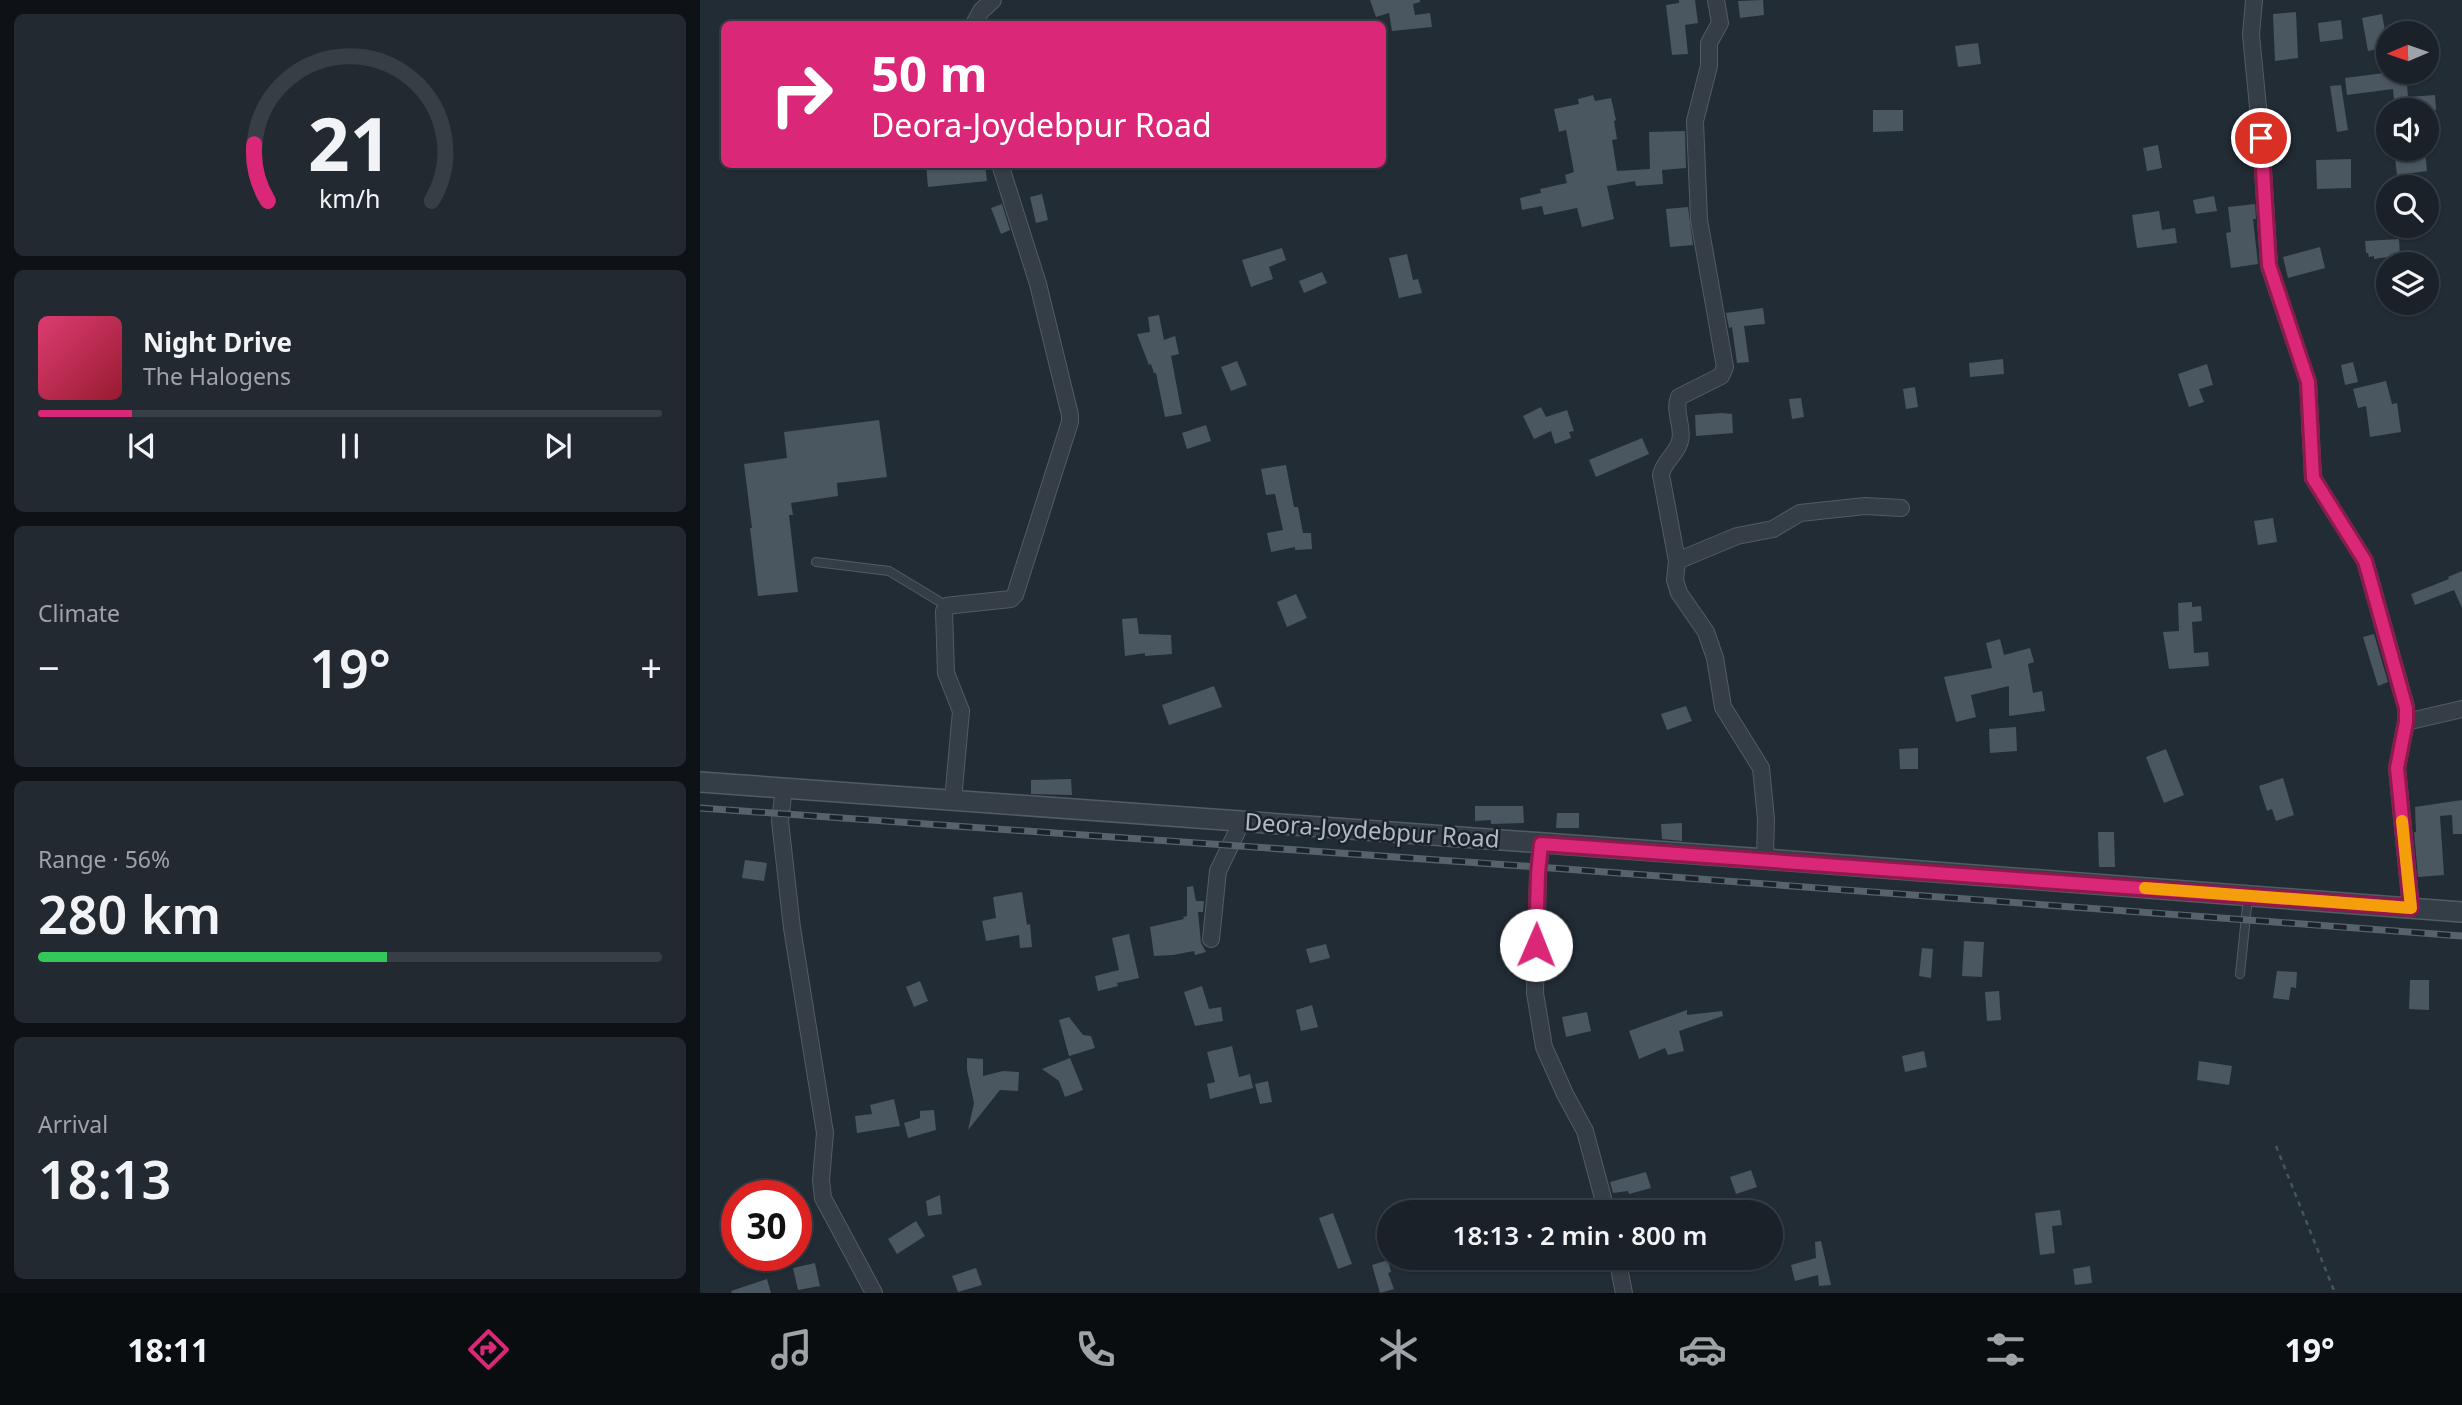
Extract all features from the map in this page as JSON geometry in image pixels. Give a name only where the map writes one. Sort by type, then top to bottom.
[{"type":"street","points":[[976,21],[981,11],[993,0]]},
{"type":"street","points":[[1717,0],[1720,23],[1710,38],[1709,66],[1695,121],[1699,220],[1725,368],[1721,376],[1684,393],[1677,403],[1680,443],[1662,469],[1661,475],[1677,561],[1675,580],[1679,593],[1706,632],[1712,646],[1720,702],[1761,768],[1766,819],[1765,859]]},
{"type":"street","points":[[2254,0],[2251,35],[2269,265],[2308,382],[2313,478],[2365,561],[2406,708],[2397,768],[2411,908]]},
{"type":"street","points":[[953,800],[961,711],[946,673],[944,611],[947,606],[1011,599],[1015,595],[1070,422],[1038,284],[1001,168]]},
{"type":"street","points":[[1677,561],[1737,536],[1773,529],[1800,513],[1865,506],[1901,508]]},
{"type":"street","points":[[2406,722],[2462,709]]},
{"type":"street","name":"Deora-Joydebpur Road","points":[[700,782],[2462,912]]},
{"type":"street","points":[[784,788],[780,821],[792,928],[825,1133],[821,1188],[823,1198],[874,1293]]},
{"type":"street","points":[[1211,939],[1218,871],[1241,821]]},
{"type":"street","points":[[1541,844],[1535,993],[1544,1047],[1585,1131],[1604,1200]]},
{"type":"street","points":[[1619,1270],[1624,1293]]},
{"type":"lane","points":[[816,562],[889,571],[947,606]]},
{"type":"lane","points":[[2240,974],[2248,895]]},
{"type":"path","points":[[2276,1146],[2335,1293]]},
{"type":"building","points":[[1370,0],[1420,0],[1413,4],[1415,15],[1430,13],[1432,27],[1392,31],[1389,13],[1376,17]]},
{"type":"building","points":[[1679,0],[1695,0],[1698,23],[1685,25],[1688,54],[1672,55],[1666,5],[1679,3]]},
{"type":"building","points":[[1763,0],[1764,15],[1740,18],[1738,1]]},
{"type":"building","points":[[2296,12],[2298,58],[2275,61],[2273,14]]},
{"type":"building","points":[[2382,14],[2383,21],[2376,21],[2376,49],[2368,51],[2362,18]]},
{"type":"building","points":[[2341,20],[2343,39],[2320,42],[2318,23]]},
{"type":"building","points":[[1978,43],[1981,64],[1958,67],[1955,46]]},
{"type":"building","points":[[2376,74],[2376,84],[2407,84],[2408,97],[2435,95],[2435,98],[2394,98],[2393,89],[2347,95],[2345,78]]},
{"type":"building","points":[[2341,85],[2348,130],[2337,132],[2330,86]]},
{"type":"building","points":[[1593,95],[1595,101],[1611,98],[1616,120],[1617,139],[1612,140],[1617,171],[1650,169],[1649,132],[1685,131],[1686,168],[1662,170],[1663,184],[1636,186],[1635,181],[1607,186],[1614,219],[1582,227],[1577,208],[1544,215],[1542,206],[1522,210],[1520,198],[1541,193],[1540,189],[1567,183],[1565,175],[1574,172],[1566,130],[1559,132],[1554,109],[1579,104],[1578,99]]},
{"type":"building","points":[[1873,110],[1903,110],[1903,131],[1873,132]]},
{"type":"building","points":[[2158,145],[2162,168],[2147,171],[2143,148]]},
{"type":"building","points":[[2351,159],[2351,188],[2317,189],[2316,160]]},
{"type":"building","points":[[2395,161],[2426,161],[2427,171],[2397,175]]},
{"type":"building","points":[[926,168],[985,168],[987,181],[928,187]]},
{"type":"building","points":[[1042,194],[1048,220],[1036,223],[1030,197]]},
{"type":"building","points":[[2214,196],[2217,211],[2196,214],[2193,200]]},
{"type":"building","points":[[1002,204],[1010,230],[1001,234],[991,208]]},
{"type":"building","points":[[2255,204],[2256,219],[2253,219],[2258,264],[2231,268],[2226,233],[2231,232],[2228,207]]},
{"type":"building","points":[[1688,207],[1693,245],[1670,247],[1666,209]]},
{"type":"building","points":[[2159,211],[2162,230],[2175,228],[2177,243],[2137,248],[2132,215]]},
{"type":"building","points":[[2399,239],[2400,252],[2376,252],[2374,259],[2374,256],[2369,257],[2366,253],[2365,241]]},
{"type":"building","points":[[2320,247],[2325,268],[2288,278],[2283,257]]},
{"type":"building","points":[[1282,248],[1286,260],[1269,267],[1273,279],[1251,287],[1242,260]]},
{"type":"building","points":[[1407,254],[1413,280],[1418,279],[1422,293],[1399,298],[1389,258]]},
{"type":"building","points":[[1322,272],[1327,283],[1304,293],[1299,281]]},
{"type":"building","points":[[1763,308],[1765,324],[1744,326],[1749,362],[1737,363],[1732,327],[1729,328],[1726,313]]},
{"type":"building","points":[[1159,315],[1164,340],[1175,336],[1179,354],[1171,356],[1182,414],[1165,417],[1156,373],[1151,364],[1149,365],[1137,334],[1150,332],[1148,317]]},
{"type":"building","points":[[2003,359],[2004,374],[1970,377],[1969,363]]},
{"type":"building","points":[[1237,361],[1247,385],[1231,391],[1221,367]]},
{"type":"building","points":[[2353,362],[2358,382],[2345,385],[2341,365]]},
{"type":"building","points":[[2207,364],[2213,385],[2199,389],[2204,402],[2189,407],[2178,374]]},
{"type":"building","points":[[2386,381],[2392,404],[2397,403],[2401,432],[2370,437],[2366,406],[2358,408],[2353,389]]},
{"type":"building","points":[[1915,387],[1918,407],[1906,409],[1903,389]]},
{"type":"building","points":[[1801,398],[1804,417],[1792,419],[1789,399]]},
{"type":"building","points":[[1541,407],[1546,417],[1567,410],[1574,431],[1569,432],[1571,438],[1555,444],[1551,431],[1534,439],[1523,416]]},
{"type":"building","points":[[1732,414],[1733,433],[1696,436],[1695,415]]},
{"type":"building","points":[[879,420],[887,477],[837,483],[838,496],[791,503],[793,515],[789,515],[798,592],[758,596],[744,464],[787,458],[784,432]]},
{"type":"building","points":[[1206,425],[1211,441],[1187,449],[1182,433]]},
{"type":"building","points":[[1642,438],[1649,454],[1596,477],[1589,460]]},
{"type":"building","points":[[1286,465],[1294,507],[1298,507],[1303,533],[1311,533],[1312,549],[1295,550],[1295,547],[1271,552],[1267,533],[1283,530],[1275,494],[1266,495],[1261,469]]},
{"type":"building","points":[[2273,518],[2277,542],[2258,545],[2254,521]]},
{"type":"building","points":[[2462,571],[2462,608],[2454,590],[2415,605],[2411,594]]},
{"type":"building","points":[[1296,594],[1307,618],[1287,627],[1277,602]]},
{"type":"building","points":[[2192,602],[2192,607],[2201,606],[2202,621],[2192,622],[2194,653],[2208,652],[2209,666],[2169,669],[2163,632],[2179,631],[2178,603]]},
{"type":"building","points":[[1137,618],[1139,634],[1171,635],[1172,654],[1145,656],[1145,653],[1125,656],[1122,619]]},
{"type":"building","points":[[2374,634],[2388,682],[2378,686],[2363,637]]},
{"type":"building","points":[[2000,639],[2004,655],[2030,648],[2034,662],[2028,664],[2033,693],[2042,691],[2045,711],[2009,716],[2009,686],[1971,695],[1976,717],[1956,722],[1944,677],[1992,668],[1986,643]]},
{"type":"building","points":[[1214,686],[1222,707],[1169,725],[1162,705]]},
{"type":"building","points":[[1686,706],[1692,721],[1667,730],[1661,714]]},
{"type":"building","points":[[2016,727],[2017,751],[1990,753],[1989,729]]},
{"type":"building","points":[[1918,748],[1918,769],[1900,769],[1899,749]]},
{"type":"building","points":[[2166,749],[2184,795],[2164,803],[2146,757]]},
{"type":"building","points":[[2283,778],[2294,815],[2276,821],[2272,809],[2267,811],[2259,786]]},
{"type":"building","points":[[1071,779],[1072,795],[1031,794],[1031,780]]},
{"type":"building","points":[[2462,800],[2462,834],[2453,834],[2452,815],[2440,816],[2444,875],[2418,877],[2415,807]]},
{"type":"building","points":[[1475,806],[1523,806],[1524,823],[1491,824],[1491,820],[1475,821]]},
{"type":"building","points":[[1557,813],[1579,813],[1579,828],[1556,828]]},
{"type":"building","points":[[1682,823],[1682,841],[1662,839],[1661,824]]},
{"type":"building","points":[[2098,832],[2114,832],[2115,867],[2099,867]]},
{"type":"building","points":[[745,860],[767,863],[764,881],[742,878]]},
{"type":"building","points":[[1193,886],[1196,901],[1204,901],[1203,912],[1198,912],[1201,943],[1206,952],[1195,955],[1194,951],[1154,956],[1150,927],[1184,919],[1183,917],[1187,916],[1187,887]]},
{"type":"building","points":[[1022,892],[1027,925],[1030,924],[1032,947],[1020,948],[1019,935],[986,941],[982,921],[996,918],[993,897]]},
{"type":"building","points":[[1129,934],[1139,978],[1098,991],[1095,976],[1119,970],[1112,938]]},
{"type":"building","points":[[1964,941],[1984,942],[1982,977],[1962,976]]},
{"type":"building","points":[[1326,944],[1330,958],[1310,963],[1306,949]]},
{"type":"building","points":[[1922,948],[1933,949],[1931,978],[1919,976]]},
{"type":"building","points":[[2277,971],[2297,972],[2296,988],[2291,987],[2289,1000],[2273,998]]},
{"type":"building","points":[[2410,980],[2429,980],[2429,1010],[2409,1009]]},
{"type":"building","points":[[920,981],[928,1001],[914,1007],[906,987]]},
{"type":"building","points":[[1202,986],[1209,1009],[1221,1007],[1223,1021],[1195,1026],[1184,992]]},
{"type":"building","points":[[1999,991],[2001,1020],[1987,1021],[1985,992]]},
{"type":"building","points":[[1312,1005],[1318,1027],[1301,1031],[1296,1010]]},
{"type":"building","points":[[1687,1010],[1687,1015],[1722,1011],[1723,1016],[1679,1031],[1684,1051],[1668,1055],[1665,1048],[1639,1059],[1629,1031]]},
{"type":"building","points":[[1587,1012],[1591,1031],[1566,1037],[1562,1017]]},
{"type":"building","points":[[1069,1017],[1083,1035],[1091,1036],[1095,1048],[1069,1056],[1059,1020]]},
{"type":"building","points":[[1232,1046],[1239,1077],[1250,1074],[1253,1088],[1210,1099],[1207,1084],[1215,1082],[1207,1052]]},
{"type":"building","points":[[1924,1051],[1927,1067],[1905,1072],[1902,1056]]},
{"type":"building","points":[[967,1058],[983,1059],[983,1076],[1003,1071],[1019,1072],[1018,1091],[1000,1090],[968,1130],[974,1103]]},
{"type":"building","points":[[1070,1058],[1083,1090],[1065,1097],[1059,1081],[1042,1069]]},
{"type":"building","points":[[2199,1061],[2232,1066],[2229,1085],[2197,1080]]},
{"type":"building","points":[[1268,1081],[1272,1102],[1260,1104],[1255,1084]]},
{"type":"building","points":[[894,1099],[900,1126],[857,1133],[855,1116],[872,1114],[870,1105]]},
{"type":"building","points":[[934,1110],[936,1130],[908,1138],[904,1123],[920,1118],[920,1111]]},
{"type":"building","points":[[1751,1170],[1757,1187],[1736,1194],[1730,1177]]},
{"type":"building","points":[[1646,1172],[1651,1188],[1629,1194],[1628,1191],[1613,1193],[1610,1182]]},
{"type":"building","points":[[940,1195],[942,1214],[928,1216],[926,1201]]},
{"type":"building","points":[[2060,1210],[2062,1225],[2052,1226],[2055,1253],[2040,1255],[2035,1213]]},
{"type":"building","points":[[1333,1213],[1352,1264],[1338,1269],[1319,1218]]},
{"type":"building","points":[[916,1221],[925,1236],[897,1254],[888,1239]]},
{"type":"building","points":[[1821,1241],[1831,1285],[1819,1286],[1818,1275],[1795,1281],[1791,1265],[1816,1258],[1815,1242]]},
{"type":"building","points":[[815,1263],[820,1286],[798,1290],[794,1271],[812,1271],[812,1264]]},
{"type":"building","points":[[1377,1263],[1377,1270],[1390,1270],[1388,1273],[1394,1289],[1380,1293],[1372,1265]]},
{"type":"building","points":[[2090,1266],[2092,1283],[2075,1285],[2073,1269]]},
{"type":"building","points":[[976,1268],[982,1285],[958,1292],[952,1276]]},
{"type":"building","points":[[767,1279],[771,1293],[731,1291]]},
{"type":"railway","points":[[700,808],[2462,936]]},
{"type":"slow traffic","points":[[2145,888],[2411,908],[2402,821]]},
{"type":"route","points":[[1536,945],[1541,844],[2411,908],[2397,768],[2406,708],[2363,555],[2313,478],[2308,382],[2270,274],[2261,138]]}]
